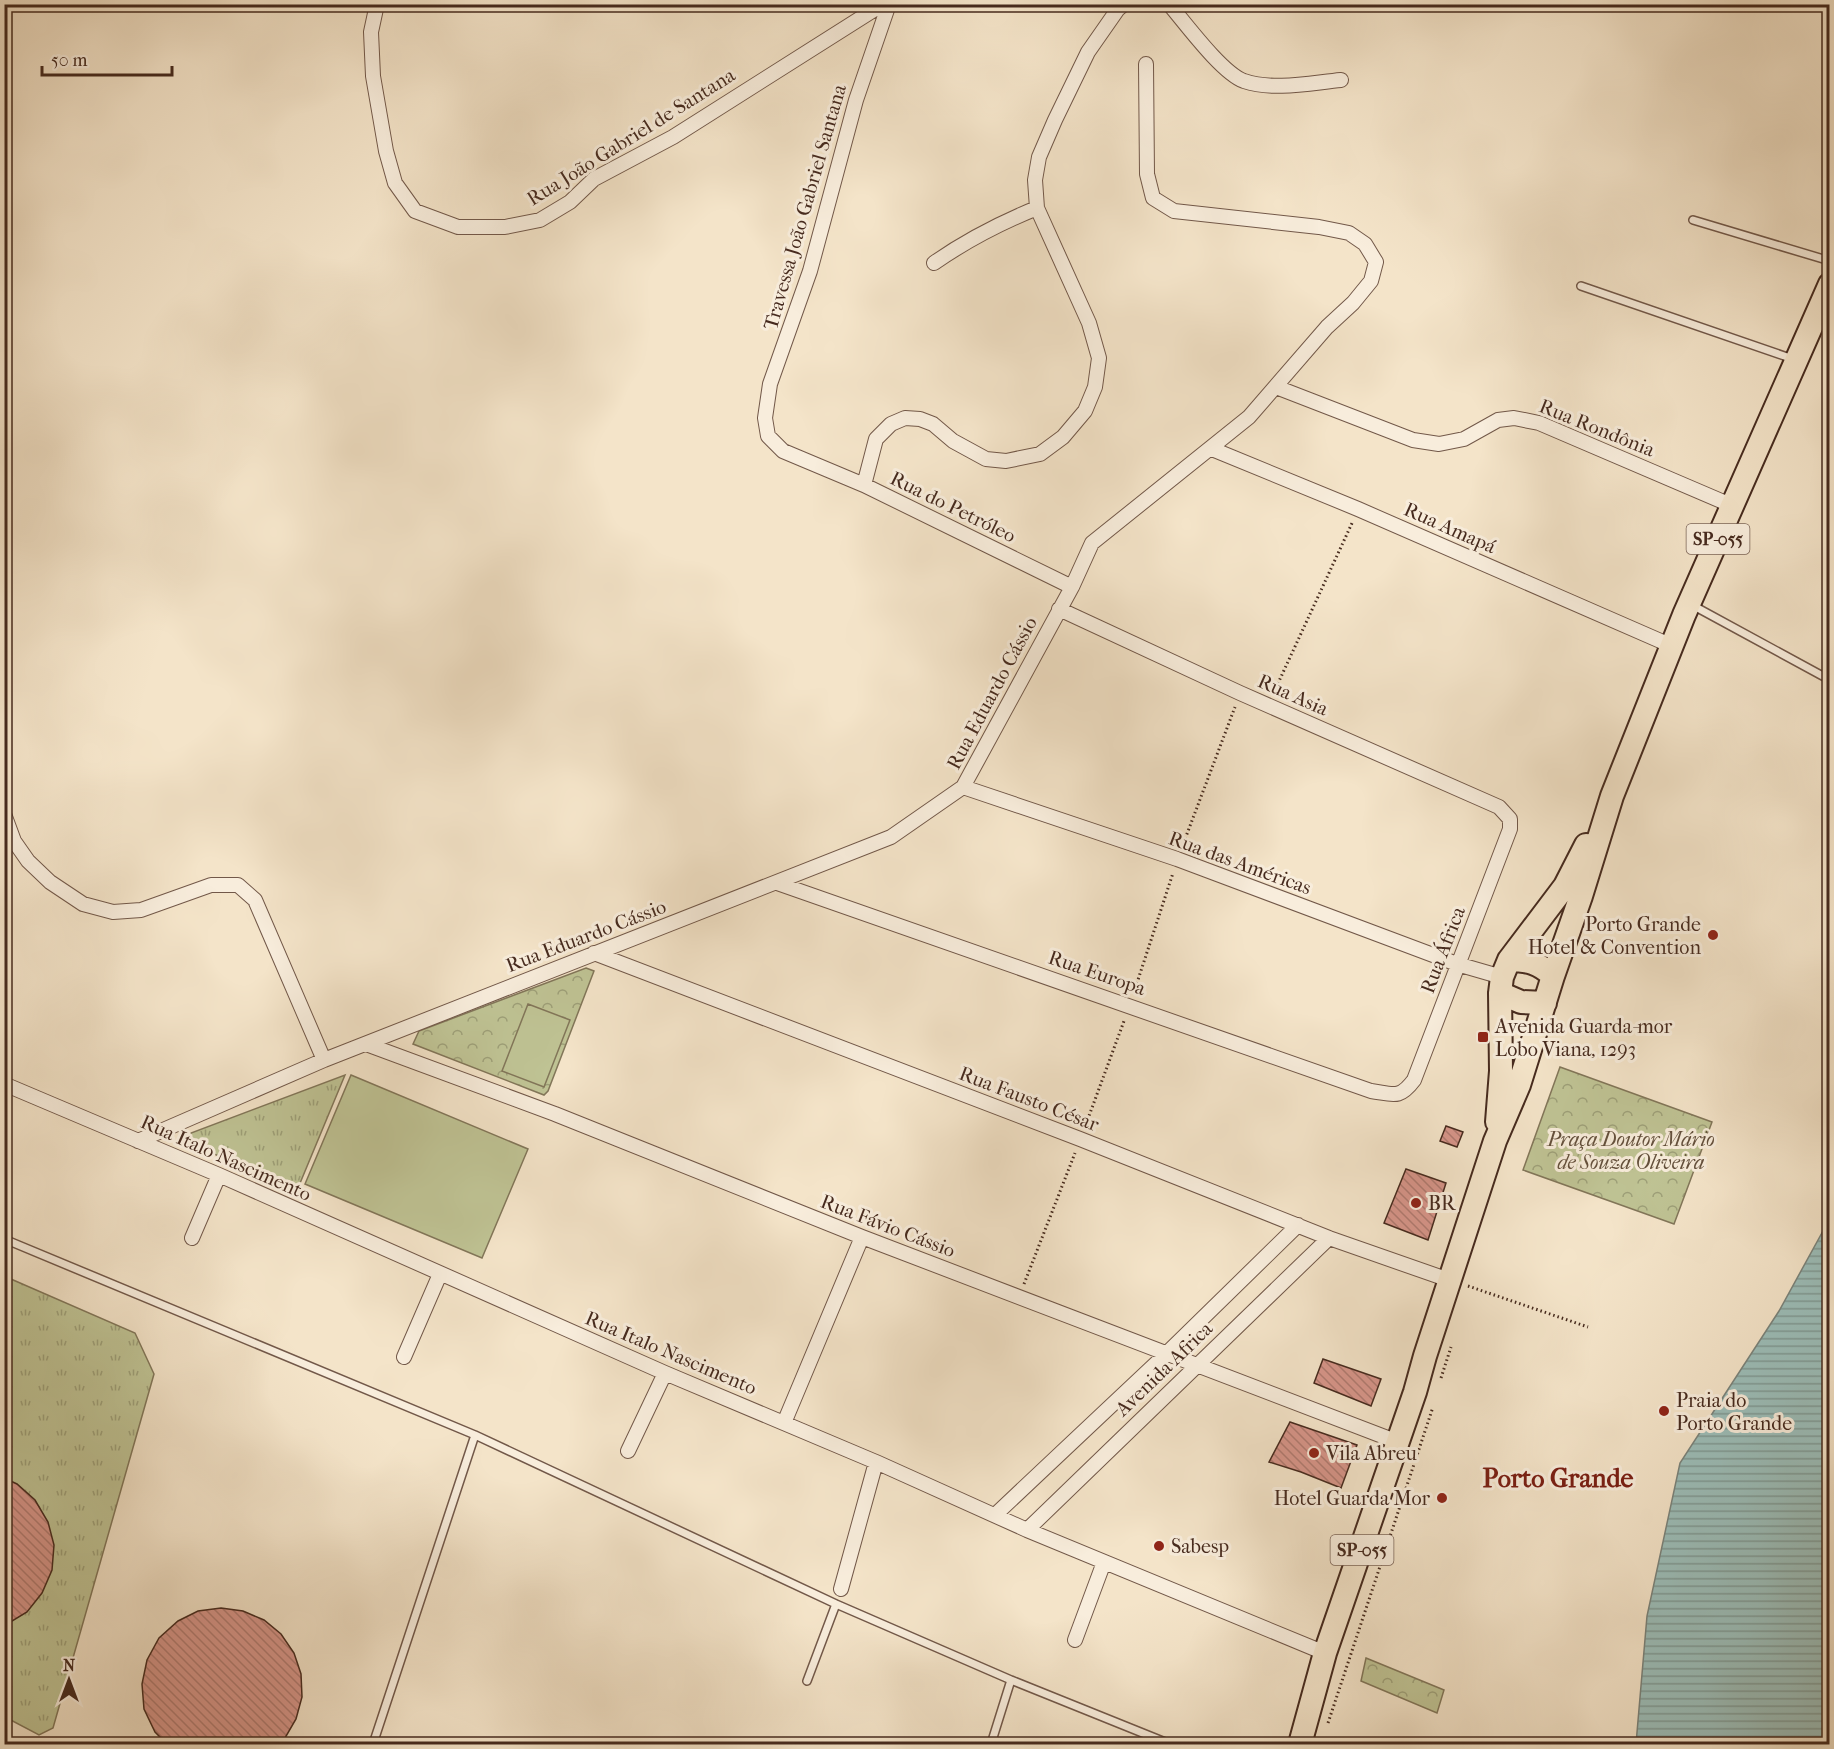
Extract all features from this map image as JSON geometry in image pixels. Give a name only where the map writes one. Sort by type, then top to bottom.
[{"type":"main road","name":"SP-055","points":[[1300,1744],[1325,1653],[1415,1392],[1495,1141],[1519,1085],[1612,796],[1689,604],[1830,284]]},
{"type":"main road","name":"SP-055","points":[[1495,1141],[1504,977],[1565,886],[1612,796]]},
{"type":"main road","points":[[1545,1002],[1521,1002],[1504,977],[1523,960],[1543,966],[1553,976]]},
{"type":"street","name":"Rua João Gabriel de Santana","points":[[377,4],[371,32],[373,76],[386,151],[395,183],[415,211],[458,227],[505,227],[540,220],[570,202],[594,179],[673,137],[883,4]]},
{"type":"street","name":"Travessa João Gabriel Santana","points":[[817,465],[783,451],[768,436],[765,418],[770,384],[810,271],[856,99],[889,4]]},
{"type":"street","points":[[864,485],[876,439],[891,424],[905,418],[920,419],[933,424],[953,441],[986,459],[1006,460],[1040,454],[1062,436],[1085,411],[1095,387],[1099,358],[1089,323],[1037,208],[1035,180],[1039,157],[1088,52],[1124,4]]},
{"type":"street","points":[[1169,4],[1227,71],[1242,80],[1277,86],[1341,80]]},
{"type":"street","name":"Rua Eduardo Cássio","points":[[138,1141],[324,1060],[891,837],[963,787],[1072,587],[1092,543],[1250,417],[1327,327],[1353,303],[1371,281],[1376,262],[1365,244],[1349,233],[1319,227],[1174,211],[1153,198],[1147,174],[1146,64]]},
{"type":"street","points":[[933,262],[974,237],[1037,208]]},
{"type":"street","name":"Rua Rondônia","points":[[1276,387],[1413,440],[1439,444],[1464,439],[1498,420],[1514,418],[1539,423],[1733,506]]},
{"type":"street","name":"Rua Amapá","points":[[1212,449],[1358,509],[1672,646]]},
{"type":"street","name":"Rua do Petróleo","points":[[817,465],[864,485],[1072,587]]},
{"type":"street","name":"Rua Asia","points":[[1059,609],[1499,807],[1510,819]]},
{"type":"street","name":"Rua das Américas","points":[[963,787],[1177,860],[1458,964],[1504,977]]},
{"type":"street","points":[[4,814],[14,841],[28,861],[50,882],[83,904],[113,912],[141,910],[211,885],[238,885],[255,900],[324,1060]]},
{"type":"street","name":"Rua África","points":[[1405,1092],[1414,1080],[1510,829],[1510,819]]},
{"type":"street","name":"Rua Europa","points":[[777,883],[1371,1091],[1395,1095],[1405,1092]]},
{"type":"street","name":"Rua Fausto César","points":[[594,953],[1080,1139],[1329,1238],[1449,1280]]},
{"type":"street","name":"Rua Fávio Cássio","points":[[366,1044],[555,1113],[862,1237],[1398,1442]]},
{"type":"street","name":"Rua Italo Nascimento","points":[[4,1084],[219,1175],[665,1373],[784,1422],[1027,1530],[1325,1653]]},
{"type":"street","points":[[192,1238],[219,1175]]},
{"type":"street","name":"Avenida Africa","points":[[995,1515],[1167,1353],[1298,1225]]},
{"type":"street","points":[[784,1422],[862,1237]]},
{"type":"street","name":"Avenida Africa","points":[[1027,1530],[1329,1238]]},
{"type":"street","points":[[404,1358],[440,1274]]},
{"type":"street","points":[[628,1451],[665,1373]]},
{"type":"street","points":[[841,1589],[876,1462]]},
{"type":"street","points":[[1075,1640],[1104,1562]]},
{"type":"lane","points":[[1693,220],[1830,261]]},
{"type":"lane","points":[[1581,286],[1796,360]]},
{"type":"lane","points":[[1689,604],[1830,680]]},
{"type":"lane","points":[[4,1239],[475,1435],[836,1604],[1011,1680],[1170,1744]]},
{"type":"lane","points":[[373,1744],[475,1435]]},
{"type":"lane","points":[[807,1681],[836,1604]]},
{"type":"lane","points":[[991,1744],[1011,1680]]},
{"type":"path","points":[[1268,705],[1358,509]]},
{"type":"path","points":[[1449,1280],[1588,1327]]},
{"type":"green space","points":[[586,968],[594,971],[548,1091],[544,1095],[413,1044],[419,1031]]},
{"type":"green space","points":[[528,1004],[570,1020],[544,1087],[502,1071]]},
{"type":"green space","name":"Praça Doutor Mário de Souza Oliveira","points":[[1560,1067],[1712,1122],[1674,1224],[1523,1170]]},
{"type":"green space","points":[[345,1075],[298,1188],[187,1143],[191,1133]]},
{"type":"green space","points":[[351,1075],[528,1149],[482,1258],[305,1184]]},
{"type":"green space","points":[[4,1276],[135,1333],[154,1374],[53,1728],[39,1735],[5,1717]]},
{"type":"green space","points":[[1366,1658],[1444,1690],[1437,1713],[1361,1681]]},
{"type":"water","points":[[1829,1220],[1829,1744],[1636,1744],[1647,1616],[1680,1463],[1779,1311]]},
{"type":"building","name":"BR","points":[[1446,1126],[1463,1132],[1457,1147],[1440,1141]]},
{"type":"building","name":"BR","points":[[1406,1169],[1446,1183],[1428,1240],[1384,1223]]},
{"type":"building","points":[[1323,1359],[1381,1379],[1371,1406],[1314,1383]]},
{"type":"building","name":"Vila Abreu","points":[[1290,1422],[1357,1445],[1341,1488],[1269,1462]]},
{"type":"building","points":[[4,1478],[17,1484],[35,1500],[48,1522],[54,1545],[52,1570],[42,1593],[27,1612],[4,1626]]},
{"type":"building","points":[[221,1608],[243,1611],[264,1620],[281,1634],[294,1653],[301,1674],[302,1697],[296,1719],[285,1738],[277,1744],[167,1744],[155,1732],[144,1709],[142,1684],[147,1660],[159,1638],[178,1621],[198,1611]]},
{"type":"place","name":"Porto Grande Hotel & Convention","points":[[1713,935]]},
{"type":"place","name":"Avenida Guarda-mor Lobo Viana, 1293","points":[[1483,1037]]},
{"type":"place","name":"BR","points":[[1416,1203]]},
{"type":"place","name":"Praia do Porto Grande","points":[[1664,1411]]},
{"type":"place","name":"Vila Abreu","points":[[1314,1453]]},
{"type":"place","name":"Hotel Guarda Mor","points":[[1442,1498]]},
{"type":"place","name":"Sabesp","points":[[1159,1546]]},
{"type":"district","name":"Porto Grande","points":[[1558,1478]]}]
